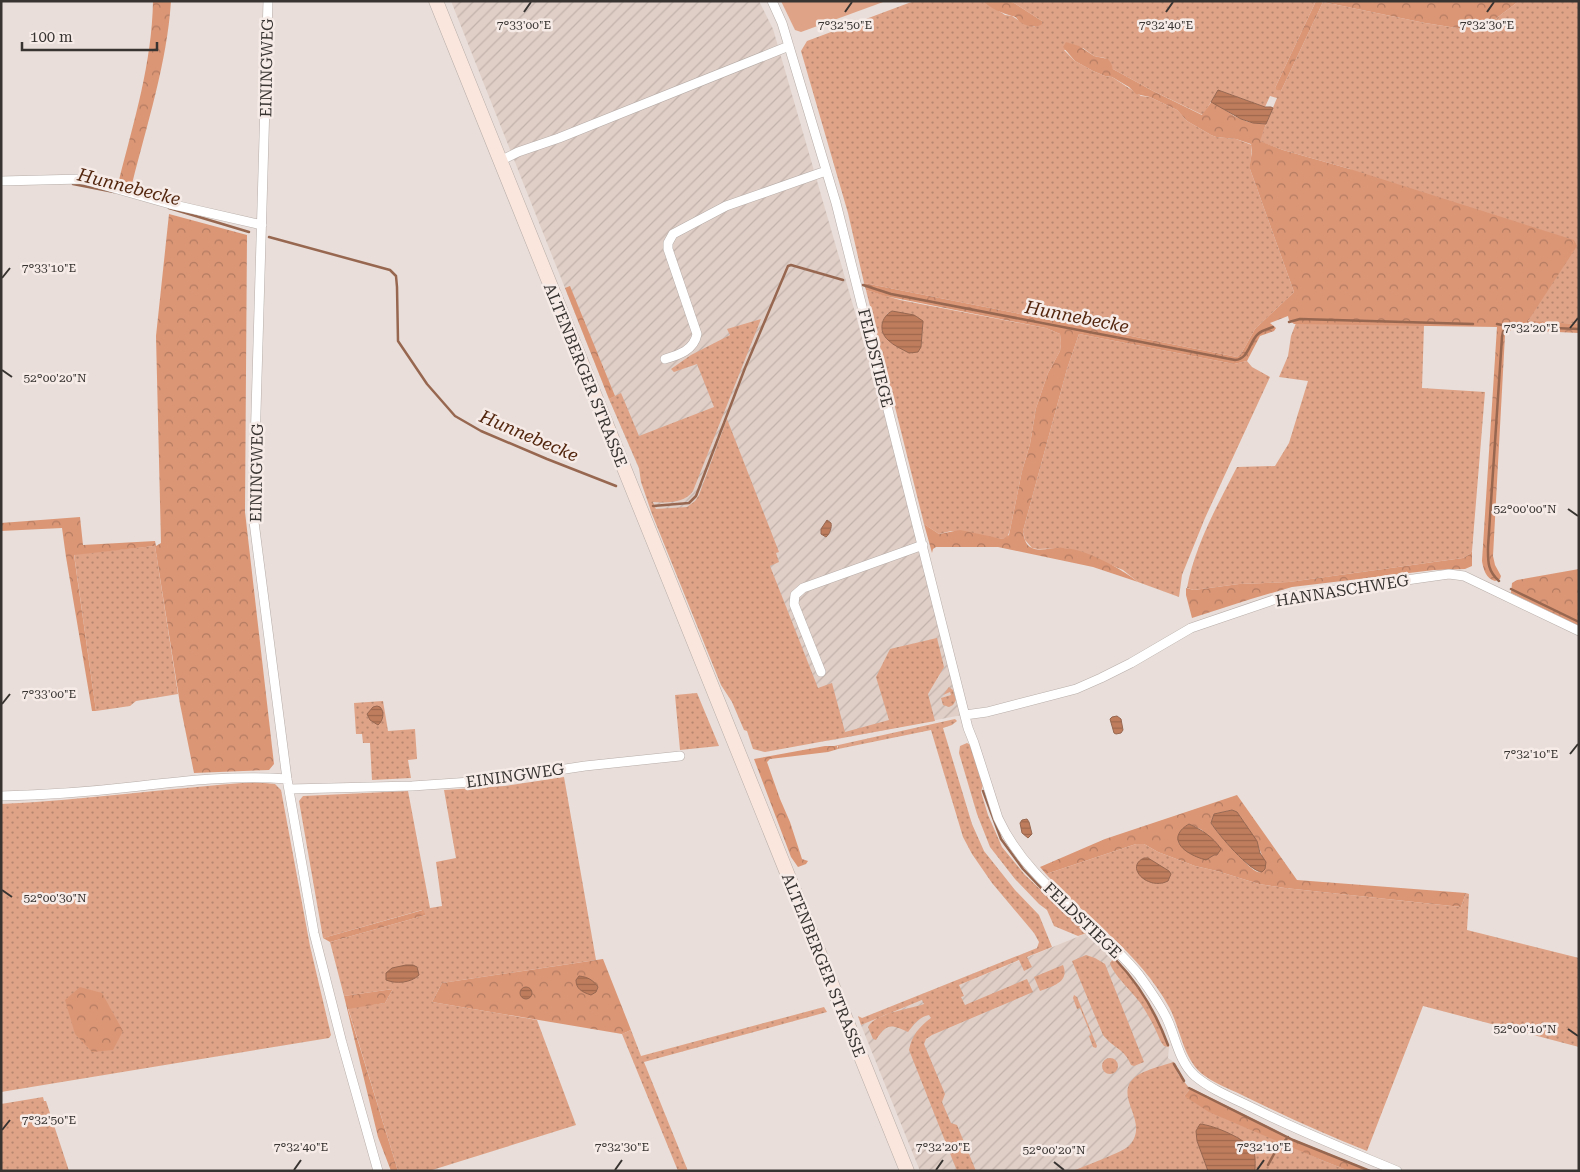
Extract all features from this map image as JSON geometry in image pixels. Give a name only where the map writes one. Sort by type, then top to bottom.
[{"type":"main road","name":"ALTENBERGER STRASSE","points":[[436,1],[907,1171]]},
{"type":"street","name":"EININGWEG","points":[[268,1],[253,514],[287,779],[318,952],[378,1171]]},
{"type":"street","name":"FELDSTIEGE","points":[[772,1],[782,23],[846,241],[965,715],[998,818],[1011,843],[1043,882],[1124,959],[1138,975],[1161,1008],[1184,1062],[1194,1075],[1216,1090],[1300,1131],[1397,1171]]},
{"type":"street","points":[[500,161],[518,152],[559,138],[789,46]]},
{"type":"street","points":[[665,359],[683,353],[691,347],[697,334],[668,250],[668,243],[674,234],[726,206],[826,171]]},
{"type":"street","points":[[1,181],[82,179],[170,204],[262,225]]},
{"type":"street","points":[[821,672],[794,604],[795,595],[803,588],[923,545]]},
{"type":"street","name":"HANNASCHWEG","points":[[965,715],[987,712],[1076,689],[1131,663],[1191,628],[1265,602],[1294,595],[1367,585],[1448,574],[1464,576],[1579,631]]},
{"type":"street","name":"EININGWEG","points":[[290,789],[412,786],[486,781],[594,765],[680,756]]},
{"type":"street","points":[[1,796],[83,792],[234,777],[287,779]]},
{"type":"shaded area","points":[[451,1],[759,1],[773,29],[954,654],[968,710],[967,714],[828,741],[664,527],[609,399]]},
{"type":"shaded area","points":[[781,1],[886,1],[801,32],[795,30]]},
{"type":"shaded area","points":[[914,1],[983,1],[1005,15],[1012,16],[1034,27],[1042,21],[1011,1],[1316,1],[1275,88],[1281,91],[1323,2],[1463,29],[1494,20],[1519,1],[1579,1],[1579,324],[1528,322],[1529,319],[1350,169],[1283,150],[1259,141],[1277,98],[1270,96],[1265,107],[1218,90],[1203,115],[1113,69],[1105,58],[1094,56],[1083,48],[1064,50],[1075,61],[1093,71],[1112,77],[1141,96],[1150,97],[1177,110],[1187,121],[1211,135],[1236,139],[1252,145],[1250,169],[1294,292],[1255,329],[1241,354],[1237,357],[864,283],[848,213],[801,51],[807,41]]},
{"type":"shaded area","points":[[1218,90],[1265,107],[1273,108],[1266,124],[1253,123],[1241,119],[1211,102]]},
{"type":"shaded area","points":[[866,290],[900,300],[1046,328],[1060,334],[1060,351],[1048,373],[1036,408],[1030,444],[1007,538],[951,531],[939,534],[924,524]],"holes":[[[892,311],[923,324],[921,347],[887,314]]]},
{"type":"shaded area","points":[[892,311],[914,315],[923,321],[921,347],[918,352],[909,353],[893,344],[883,333],[883,320]]},
{"type":"shaded area","points":[[761,319],[693,491],[681,500],[653,502],[656,509],[687,507],[695,501],[699,495],[727,419],[779,552],[776,553],[779,562],[770,566],[818,688],[832,683],[845,732],[889,720],[876,677],[890,649],[937,638],[944,667],[928,694],[935,721],[765,752],[753,749],[747,731],[744,730],[732,702],[721,685],[652,514],[641,482],[639,468],[609,399],[621,393],[639,436],[714,407],[697,364],[674,372],[671,369],[691,355],[730,335],[727,329]]},
{"type":"shaded area","points":[[1296,323],[1424,325],[1422,388],[1485,392],[1472,551],[1470,554],[1463,558],[1289,582],[1239,584],[1194,590],[1187,588],[1201,541],[1237,467],[1275,466],[1289,443],[1308,381],[1279,377],[1288,356],[1291,336]]},
{"type":"shaded area","points":[[1079,334],[1234,364],[1247,361],[1252,367],[1270,377],[1205,518],[1182,575],[1179,597],[1138,582],[1123,570],[1077,551],[1065,548],[1032,548],[1025,540],[1023,531],[1067,369]]},
{"type":"shaded area","points":[[827,520],[831,523],[831,526],[830,532],[826,537],[821,534],[821,529]]},
{"type":"shaded area","points":[[155,546],[178,694],[136,701],[130,706],[96,711],[74,554]]},
{"type":"shaded area","points":[[949,687],[953,690],[956,700],[949,707],[943,705],[941,698],[951,695],[950,692],[943,695]]},
{"type":"shaded area","points":[[697,693],[719,746],[680,750],[675,695]]},
{"type":"shaded area","points":[[383,701],[388,731],[415,729],[417,759],[408,760],[411,778],[372,780],[370,743],[363,743],[362,734],[356,734],[354,703]]},
{"type":"shaded area","points":[[377,706],[382,709],[383,714],[378,725],[370,720],[367,714],[373,707]]},
{"type":"shaded area","points":[[1117,716],[1121,719],[1123,730],[1121,733],[1116,734],[1110,719]]},
{"type":"shaded area","points":[[955,719],[957,721],[952,725],[943,728],[972,824],[984,851],[1015,890],[1039,915],[1052,947],[1027,957],[1032,967],[1024,971],[1019,960],[959,985],[964,996],[961,997],[965,1005],[1027,979],[1033,992],[932,1035],[926,1039],[924,1044],[945,1094],[942,1102],[951,1123],[957,1125],[976,1171],[957,1171],[909,1050],[917,1032],[931,1018],[929,1015],[922,1017],[908,1032],[894,1027],[887,1028],[883,1030],[876,1040],[873,1039],[868,1027],[879,1018],[861,1025],[858,1016],[862,1018],[1037,948],[1039,942],[1034,933],[992,883],[963,837],[931,730],[838,749],[838,746],[834,746]],"holes":[[[922,1000],[924,1004],[893,1012],[888,1014]]]},
{"type":"shaded area","points":[[967,743],[971,745],[983,785],[981,792],[988,815],[1002,847],[1025,875],[1087,933],[1078,936],[1054,926],[1047,910],[1015,879],[990,847],[977,814],[959,753],[960,746]]},
{"type":"shaded area","points":[[564,777],[596,960],[442,983],[432,1002],[537,1020],[576,1125],[429,1171],[398,1171],[348,1008],[385,1003],[393,989],[344,996],[330,942],[426,915],[422,910],[323,938],[299,801],[303,796],[408,791],[430,908],[442,906],[436,862],[456,858],[444,790],[505,786]]},
{"type":"shaded area","points":[[255,782],[275,784],[281,790],[310,946],[331,1035],[329,1038],[1,1092],[1,804],[65,800]]},
{"type":"shaded area","points":[[1232,810],[1237,812],[1257,841],[1260,853],[1266,862],[1265,869],[1262,872],[1250,866],[1242,859],[1211,823],[1214,814]]},
{"type":"shaded area","points":[[1027,819],[1032,834],[1028,838],[1022,833],[1020,823],[1022,820]]},
{"type":"shaded area","points":[[1189,824],[1211,837],[1221,849],[1217,855],[1206,860],[1192,855],[1183,849],[1178,841],[1178,836],[1182,829]]},
{"type":"shaded area","points":[[1136,844],[1144,844],[1158,852],[1195,866],[1259,884],[1285,888],[1461,907],[1466,893],[1469,894],[1467,930],[1579,958],[1579,1047],[1423,1006],[1367,1151],[1291,1118],[1215,1082],[1198,1070],[1187,1053],[1169,1007],[1157,988],[1128,953],[1046,874]]},
{"type":"shaded area","points":[[1148,858],[1169,871],[1171,874],[1168,881],[1153,883],[1141,877],[1136,867],[1138,862]]},
{"type":"shaded area","points":[[1087,933],[1117,962],[1156,1013],[1169,1047],[1168,1058],[1174,1062],[1178,1074],[1190,1089],[1184,1096],[1209,1112],[1349,1171],[920,1171],[861,1025]]},
{"type":"shaded area","points":[[1086,955],[1105,964],[1144,1062],[1134,1066],[1131,1065],[1126,1055],[1103,1035],[1072,961]]},
{"type":"shaded area","points":[[1114,958],[1132,978],[1147,1000],[1169,1047],[1164,1046],[1161,1042],[1143,1007],[1112,968],[1110,963]]},
{"type":"shaded area","points":[[406,965],[417,967],[419,975],[416,978],[403,982],[386,980],[386,973],[392,968]]},
{"type":"shaded area","points":[[1063,965],[1065,971],[1062,979],[1055,985],[1040,991],[1034,977]]},
{"type":"shaded area","points":[[579,976],[594,982],[598,987],[596,992],[591,995],[580,990],[576,980]]},
{"type":"shaded area","points":[[524,987],[528,987],[532,993],[528,999],[524,999],[520,995],[520,991]]},
{"type":"shaded area","points":[[1074,995],[1077,997],[1097,1046],[1096,1048],[1093,1047],[1089,1036],[1091,1035],[1080,1008],[1077,1009],[1073,998]]},
{"type":"shaded area","points":[[824,1007],[827,1012],[644,1062],[688,1171],[678,1171],[622,1034],[631,1030],[641,1056]]},
{"type":"shaded area","points":[[1110,1058],[1118,1066],[1110,1074],[1102,1066]]},
{"type":"shaded area","points":[[1174,1062],[1178,1074],[1190,1089],[1184,1096],[1349,1171],[1073,1171],[1129,1146],[1135,1137],[1136,1128],[1127,1093],[1129,1085],[1134,1078],[1142,1073]]},
{"type":"shaded area","points":[[43,1097],[44,1101],[46,1101],[69,1171],[1,1171],[1,1104]]},
{"type":"shaded area","points":[[1200,1124],[1229,1133],[1250,1146],[1255,1155],[1255,1171],[1208,1171],[1197,1141],[1196,1131]]},
{"type":"green space","points":[[153,1],[171,1],[169,24],[156,93],[132,184],[119,180],[146,69]]},
{"type":"green space","points":[[983,1],[1011,1],[1042,21],[1042,24],[1034,27],[1024,24],[1016,17],[997,10]]},
{"type":"green space","points":[[1316,1],[1519,1],[1494,20],[1463,29],[1323,2],[1281,91],[1277,90],[1275,88]]},
{"type":"green space","points":[[1066,42],[1079,46],[1094,56],[1108,59],[1113,69],[1202,115],[1212,101],[1234,116],[1248,122],[1266,124],[1260,141],[1283,150],[1350,169],[1574,240],[1577,246],[1528,321],[1579,324],[1579,333],[1511,330],[1505,335],[1493,556],[1501,576],[1500,579],[1495,581],[1487,576],[1482,561],[1497,327],[1294,324],[1289,320],[1288,316],[1270,323],[1276,328],[1274,331],[1260,336],[1247,361],[1234,364],[1079,334],[1067,369],[1023,531],[1024,536],[1026,543],[1032,548],[1039,550],[1063,548],[1081,551],[1113,566],[1138,582],[1093,567],[998,547],[936,547],[932,553],[924,524],[939,534],[960,530],[1003,539],[1009,535],[1022,471],[1030,444],[1036,408],[1048,373],[1060,351],[1060,334],[1046,328],[885,296],[866,290],[864,283],[1237,357],[1241,354],[1255,329],[1294,292],[1250,169],[1251,144],[1236,139],[1211,135],[1187,121],[1177,110],[1150,97],[1136,94],[1129,87],[1112,77],[1093,71],[1075,61],[1063,47]]},
{"type":"green space","points":[[169,214],[247,235],[245,512],[274,764],[269,770],[194,773],[180,704],[155,546],[74,555],[96,711],[92,711],[62,528],[1,531],[1,523],[80,517],[83,545],[155,541],[156,546],[161,543],[156,336]]},
{"type":"green space","points":[[570,286],[615,396],[609,399],[565,288]]},
{"type":"green space","points":[[1472,551],[1472,566],[1465,569],[1434,570],[1292,587],[1192,618],[1186,595],[1186,588],[1194,590],[1239,584],[1289,582],[1463,558]]},
{"type":"green space","points":[[1579,569],[1579,626],[1511,593],[1512,583],[1517,580]]},
{"type":"green space","points":[[825,746],[837,746],[838,749],[828,752],[770,759],[767,762],[802,859],[808,861],[806,864],[798,867],[791,857],[754,759]]},
{"type":"green space","points":[[1237,795],[1297,880],[1466,893],[1461,907],[1285,888],[1259,884],[1195,866],[1158,852],[1144,844],[1136,844],[1046,874],[1040,867],[1105,839]],"holes":[[[1231,810],[1237,812],[1258,846],[1265,869],[1261,872],[1254,870],[1241,858],[1211,823],[1214,814]],[[1189,824],[1202,830],[1218,855],[1179,844],[1180,832]]]},
{"type":"green space","points":[[423,910],[426,915],[330,942],[323,938]]},
{"type":"green space","points":[[603,959],[631,1030],[622,1034],[432,1002],[442,983]]},
{"type":"green space","points":[[80,987],[102,993],[123,1031],[113,1050],[92,1052],[75,1034],[65,1000]]},
{"type":"green space","points":[[393,989],[385,1003],[348,1009],[398,1171],[391,1171],[378,1137],[344,996]]},
{"type":"green space","points":[[1191,1088],[1293,1139],[1372,1171],[1349,1171],[1209,1112],[1184,1096]]},
{"type":"waterway","name":"Hunnebecke","points":[[73,184],[114,192]]},
{"type":"waterway","name":"Hunnebecke","points":[[169,208],[249,232]]},
{"type":"waterway","name":"Hunnebecke","points":[[269,237],[390,270],[396,276],[398,341],[427,384],[455,416],[481,431],[616,486]]},
{"type":"waterway","name":"Hunnebecke","points":[[653,506],[689,503],[696,496],[745,368],[788,266],[791,265],[843,280]]},
{"type":"waterway","name":"Hunnebecke","points":[[863,285],[891,294],[1235,360],[1243,357],[1258,334],[1273,327]]},
{"type":"waterway","name":"Hunnebecke","points":[[1289,322],[1300,319],[1473,324]]},
{"type":"waterway","name":"Hunnebecke","points":[[1497,324],[1579,329]]},
{"type":"waterway","points":[[1499,581],[1490,569],[1488,547],[1502,337],[1507,326]]},
{"type":"waterway","points":[[1511,589],[1579,622]]},
{"type":"waterway","points":[[983,791],[1001,839],[1023,869],[1042,889]]},
{"type":"waterway","points":[[1048,894],[1109,953]]},
{"type":"waterway","points":[[1116,960],[1133,979],[1146,1000],[1168,1045]]},
{"type":"waterway","points":[[1174,1064],[1184,1081]]},
{"type":"waterway","points":[[1189,1088],[1293,1140],[1370,1171]]},
{"type":"waterway","points":[[1268,1165],[1274,1154],[1288,1137]]}]
